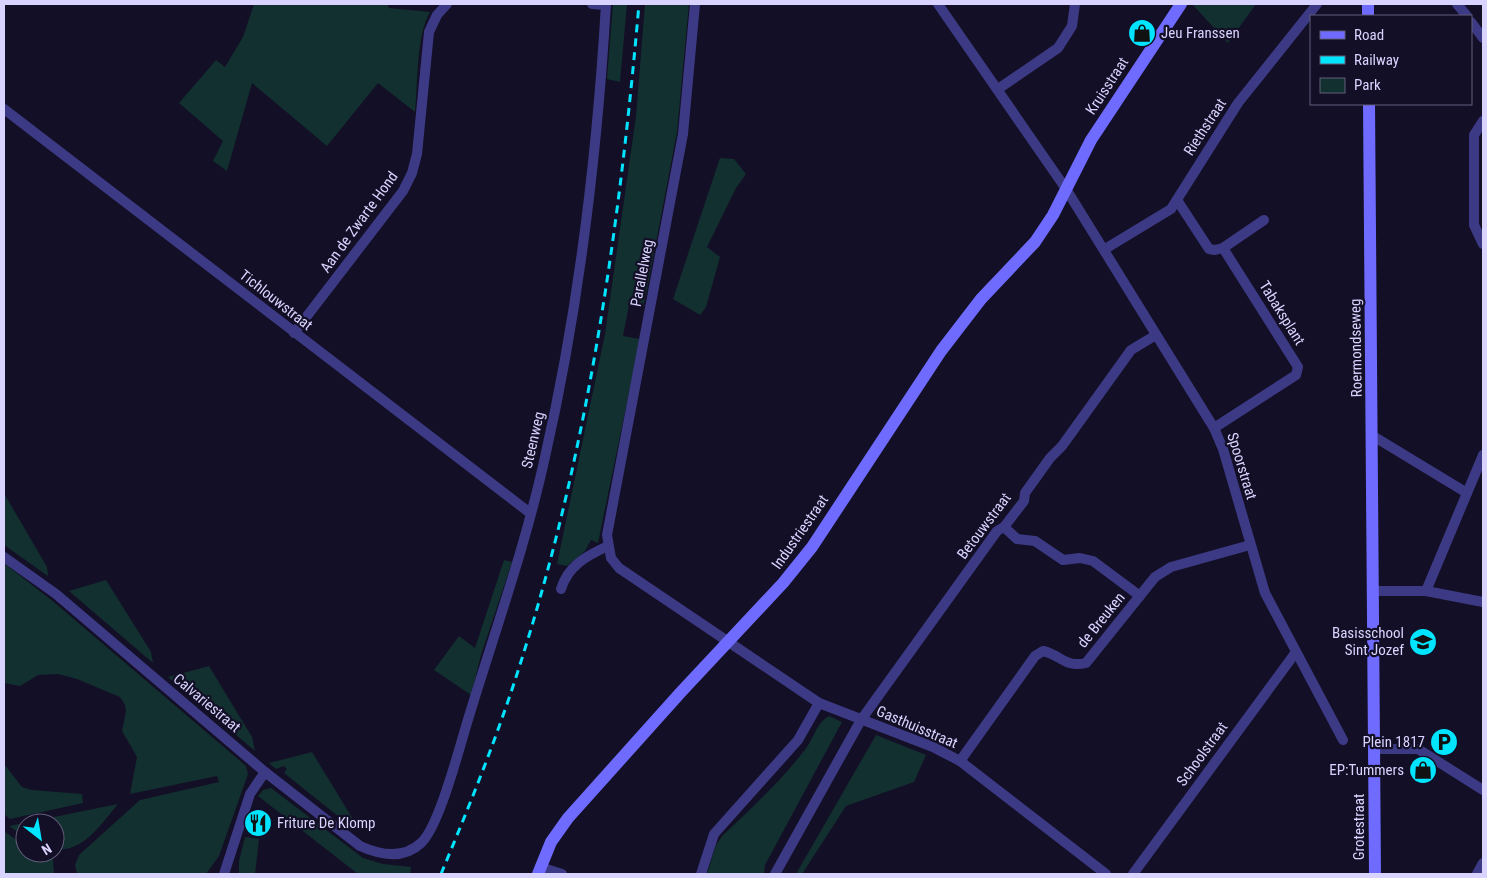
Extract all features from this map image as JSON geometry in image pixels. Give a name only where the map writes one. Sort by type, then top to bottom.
[{"type":"street","name":"Aan de Zwarte Hond","points":[[294,333],[403,191],[412,173],[418,154],[429,32],[437,15],[447,4]]},
{"type":"street","points":[[592,4],[606,4]]},
{"type":"street","name":"Steenweg","points":[[400,854],[421,844],[435,822],[545,460],[560,392],[593,175],[606,4]]},
{"type":"street","name":"Parallelweg","points":[[608,546],[609,525],[683,134],[695,4]]},
{"type":"street","name":"Spoorstraat","points":[[938,4],[1066,189],[1105,249],[1214,428],[1223,449],[1265,593],[1343,740]]},
{"type":"street","points":[[998,89],[1058,48],[1072,26],[1075,4]]},
{"type":"street","name":"Kruisstraat","points":[[1066,189],[1091,140],[1181,4]]},
{"type":"street","name":"Riethstraat","points":[[1105,249],[1171,209],[1238,103],[1316,4]]},
{"type":"street","points":[[1457,4],[1465,15]]},
{"type":"street","points":[[1472,23],[1483,38]]},
{"type":"street","name":"Roermondseweg","points":[[1369,105],[1374,591]]},
{"type":"street","name":"Tichlouwstraat","points":[[4,109],[530,512]]},
{"type":"street","points":[[1483,121],[1474,135],[1474,225],[1483,244]]},
{"type":"street","name":"Industriestraat","points":[[539,871],[551,842],[568,818],[681,692],[728,644],[783,583],[812,547],[940,350],[981,299],[1035,242],[1053,215],[1066,189]]},
{"type":"street","points":[[1176,200],[1209,249],[1223,248],[1264,220]]},
{"type":"street","name":"Tabaksplant","points":[[1214,428],[1296,375],[1298,371],[1298,367],[1223,248]]},
{"type":"street","name":"Betouwstraat","points":[[775,874],[861,720],[997,531],[1004,527],[1024,501],[1025,492],[1050,458],[1062,446],[1131,350],[1156,335]]},
{"type":"street","points":[[1373,436],[1468,492]]},
{"type":"street","points":[[1426,591],[1483,459]]},
{"type":"street","points":[[1004,527],[1017,539],[1035,541],[1063,560],[1080,558],[1093,562],[1140,596]]},
{"type":"street","name":"de Breuken","points":[[960,761],[1035,656],[1043,651],[1052,653],[1066,663],[1075,666],[1086,663],[1155,577],[1171,567],[1250,545]]},
{"type":"street","points":[[561,589],[564,580],[574,565],[587,556],[608,546],[611,558],[619,568],[728,644]]},
{"type":"street","name":"Calvariestraat","points":[[4,557],[56,594],[265,772],[360,846],[378,854],[400,854]]},
{"type":"street","points":[[1374,591],[1426,591],[1483,602]]},
{"type":"street","name":"Grotestraat","points":[[1374,591],[1375,874]]},
{"type":"street","name":"Gasthuisstraat","points":[[728,644],[819,703],[933,747],[960,761],[1106,874]]},
{"type":"street","name":"Schoolstraat","points":[[1133,874],[1296,652]]},
{"type":"street","points":[[701,874],[714,834],[798,740],[819,703]]},
{"type":"street","points":[[1376,749],[1418,749],[1483,790]]},
{"type":"street","points":[[224,874],[250,794],[265,772]]},
{"type":"street","points":[[1477,874],[1483,863]]},
{"type":"street","points":[[539,871],[562,874]]},
{"type":"green space","points":[[254,4],[388,4],[389,8],[430,12],[425,22],[420,47],[415,112],[378,83],[327,146],[252,83],[227,171],[213,161],[223,141],[179,103],[216,60],[225,67],[243,37]]},
{"type":"green space","points":[[613,4],[627,4],[620,82],[607,79]]},
{"type":"green space","points":[[645,4],[689,4],[677,132],[643,307],[629,305],[623,336],[640,339],[598,543],[591,540],[585,551],[567,566],[557,564],[605,334],[636,116]]},
{"type":"green space","points":[[1192,4],[1256,4],[1228,43]]},
{"type":"green space","points":[[720,158],[734,159],[746,174],[736,188],[707,247],[720,257],[706,307],[700,315],[673,299]]},
{"type":"green space","points":[[5,495],[47,567],[48,576],[4,545]]},
{"type":"green space","points":[[504,560],[512,562],[481,655],[471,695],[434,670],[459,636],[475,648]]},
{"type":"green space","points":[[4,563],[55,603],[246,766],[248,774],[219,856],[206,874],[77,874],[75,865],[79,855],[140,800],[219,782],[217,776],[130,794],[137,757],[122,731],[126,711],[120,697],[77,679],[58,674],[38,675],[20,686],[4,683]]},
{"type":"green space","points":[[106,580],[151,652],[153,663],[69,591]]},
{"type":"green space","points":[[209,666],[252,737],[255,751],[168,677]]},
{"type":"green space","points":[[829,716],[842,722],[765,865],[764,874],[707,874],[716,845],[723,835],[778,782],[807,747],[821,722]]},
{"type":"green space","points":[[876,735],[926,755],[914,782],[846,806],[802,874],[796,874]]},
{"type":"green space","points":[[312,752],[354,821],[353,828],[284,773],[287,769],[284,766],[276,769],[269,763]]},
{"type":"green space","points":[[4,764],[22,787],[32,790],[82,794],[83,803],[37,813],[15,813],[15,818],[10,819],[4,814]]},
{"type":"green space","points":[[271,788],[363,858],[383,864],[411,867],[410,874],[358,874],[258,796],[263,790]]},
{"type":"green space","points":[[118,804],[98,828],[83,842],[65,849],[65,815]]},
{"type":"green space","points":[[15,825],[15,830],[9,826]]},
{"type":"green space","points":[[4,831],[15,839],[15,863],[53,863],[54,874],[4,874]]},
{"type":"green space","points":[[245,837],[259,839],[255,874],[239,874],[239,861]]},
{"type":"railway","points":[[441,874],[505,711],[546,576],[566,495],[599,333],[622,169],[639,4]]},
{"type":"place","name":"Jeu Franssen","points":[[1142,33]]},
{"type":"place","name":"Basisschool Sint Jozef","points":[[1423,642]]},
{"type":"place","name":"Plein 1817","points":[[1444,742]]},
{"type":"place","name":"EP:Tummers","points":[[1423,770]]},
{"type":"place","name":"Friture De Klomp","points":[[258,823]]}]
